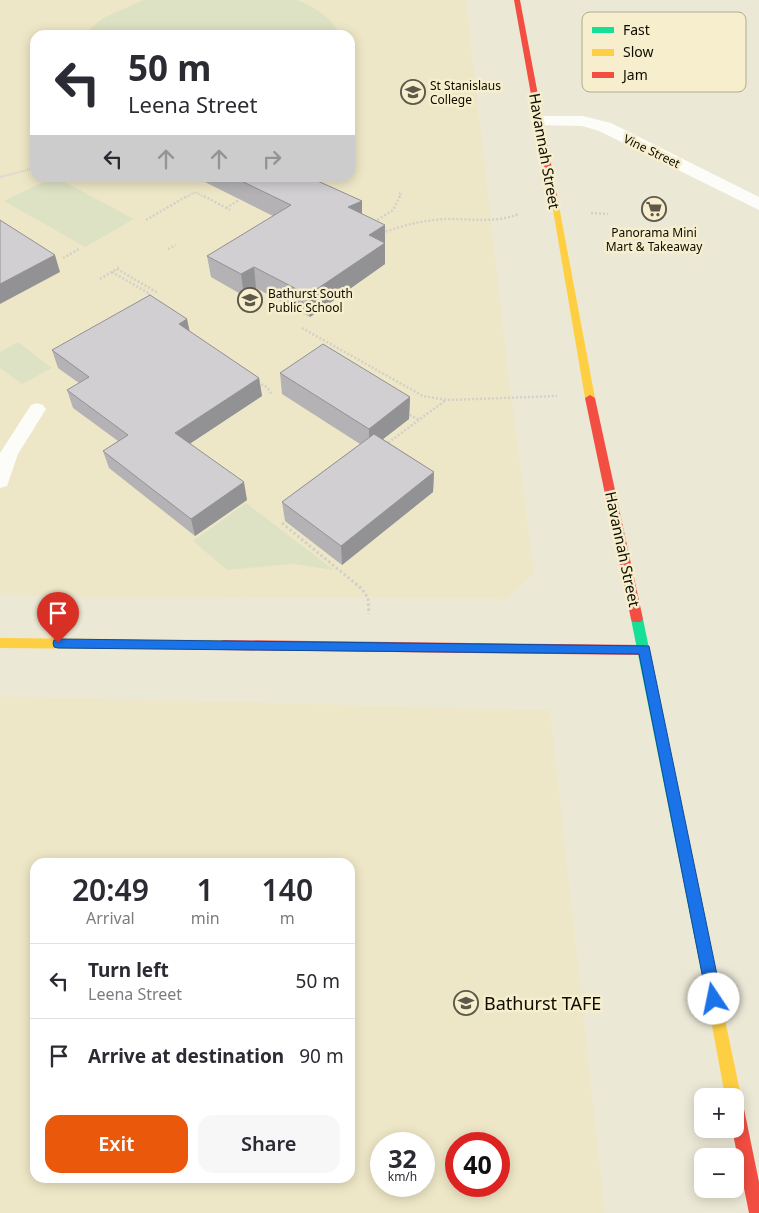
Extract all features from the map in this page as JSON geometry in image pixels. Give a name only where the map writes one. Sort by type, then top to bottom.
[{"type":"street","name":"Havannah Street","points":[[517,0],[590,394],[732,1088]]},
{"type":"street","name":"Vine Street","points":[[540,121],[583,122],[605,127],[759,204]]},
{"type":"street","points":[[0,643],[644,650]]},
{"type":"street","points":[[742,1138],[757,1213]]},
{"type":"lane","points":[[0,481],[10,454],[38,409]]},
{"type":"path","points":[[0,177],[30,169]]},
{"type":"path","points":[[146,220],[195,192],[230,210]]},
{"type":"path","points":[[374,222],[392,210],[401,194],[399,194]]},
{"type":"path","points":[[226,208],[239,200]]},
{"type":"path","points":[[591,213],[608,214]]},
{"type":"path","points":[[381,233],[440,220],[507,220],[519,214]]},
{"type":"path","points":[[168,249],[176,245]]},
{"type":"path","points":[[63,258],[79,249]]},
{"type":"path","points":[[100,279],[118,268],[158,292]]},
{"type":"path","points":[[112,272],[150,294],[146,305]]},
{"type":"path","points":[[302,328],[423,396],[447,400],[590,394]]},
{"type":"path","points":[[251,378],[268,388],[272,395]]},
{"type":"path","points":[[381,448],[447,400]]},
{"type":"path","points":[[400,409],[419,420]]},
{"type":"path","points":[[282,523],[362,589],[368,598],[370,647]]},
{"type":"shaded area","name":"Bathurst South Public School","points":[[0,0],[466,0],[509,380],[534,573],[506,599],[0,596]]},
{"type":"shaded area","name":"Bathurst TAFE","points":[[0,696],[550,710],[605,1213],[0,1213]]},
{"type":"green space","points":[[144,0],[296,0],[322,13],[337,30],[89,30],[103,18]]},
{"type":"green space","points":[[43,182],[65,182],[134,219],[85,247],[4,201]]},
{"type":"green space","points":[[18,342],[52,368],[22,384],[0,368],[0,352]]},
{"type":"green space","points":[[246,503],[334,570],[293,564],[227,570],[193,541]]},
{"type":"building","points":[[243,182],[320,182],[362,201],[348,207],[385,225],[369,235],[385,243],[308,295],[254,267],[241,274],[207,256],[291,205]]},
{"type":"building","points":[[0,220],[55,255],[0,284]]},
{"type":"building","points":[[150,295],[187,319],[179,324],[259,378],[175,433],[244,482],[191,519],[103,451],[128,435],[67,390],[89,377],[52,350]]},
{"type":"building","points":[[323,344],[410,397],[369,429],[280,373]]},
{"type":"building","points":[[374,434],[434,472],[341,546],[282,502]]},
{"type":"traffic: fast","points":[[637,619],[718,1020]]},
{"type":"traffic: slow","points":[[555,206],[590,398]]},
{"type":"traffic: slow","points":[[0,643],[223,645]]},
{"type":"traffic: slow","points":[[718,1020],[731,1088]]},
{"type":"traffic: jam","points":[[517,0],[555,206]]},
{"type":"traffic: jam","points":[[590,398],[637,619]]},
{"type":"traffic: jam","points":[[223,645],[644,650]]},
{"type":"traffic: jam","points":[[742,1138],[757,1213]]},
{"type":"place","name":"St Stanislaus College","points":[[413,92]]},
{"type":"place","name":"Panorama Mini Mart & Takeaway","points":[[654,209]]},
{"type":"place","name":"Bathurst South Public School","points":[[250,300]]},
{"type":"place","name":"Bathurst TAFE","points":[[466,1003]]},
{"type":"route","points":[[58,643],[644,650],[714,999]]}]
